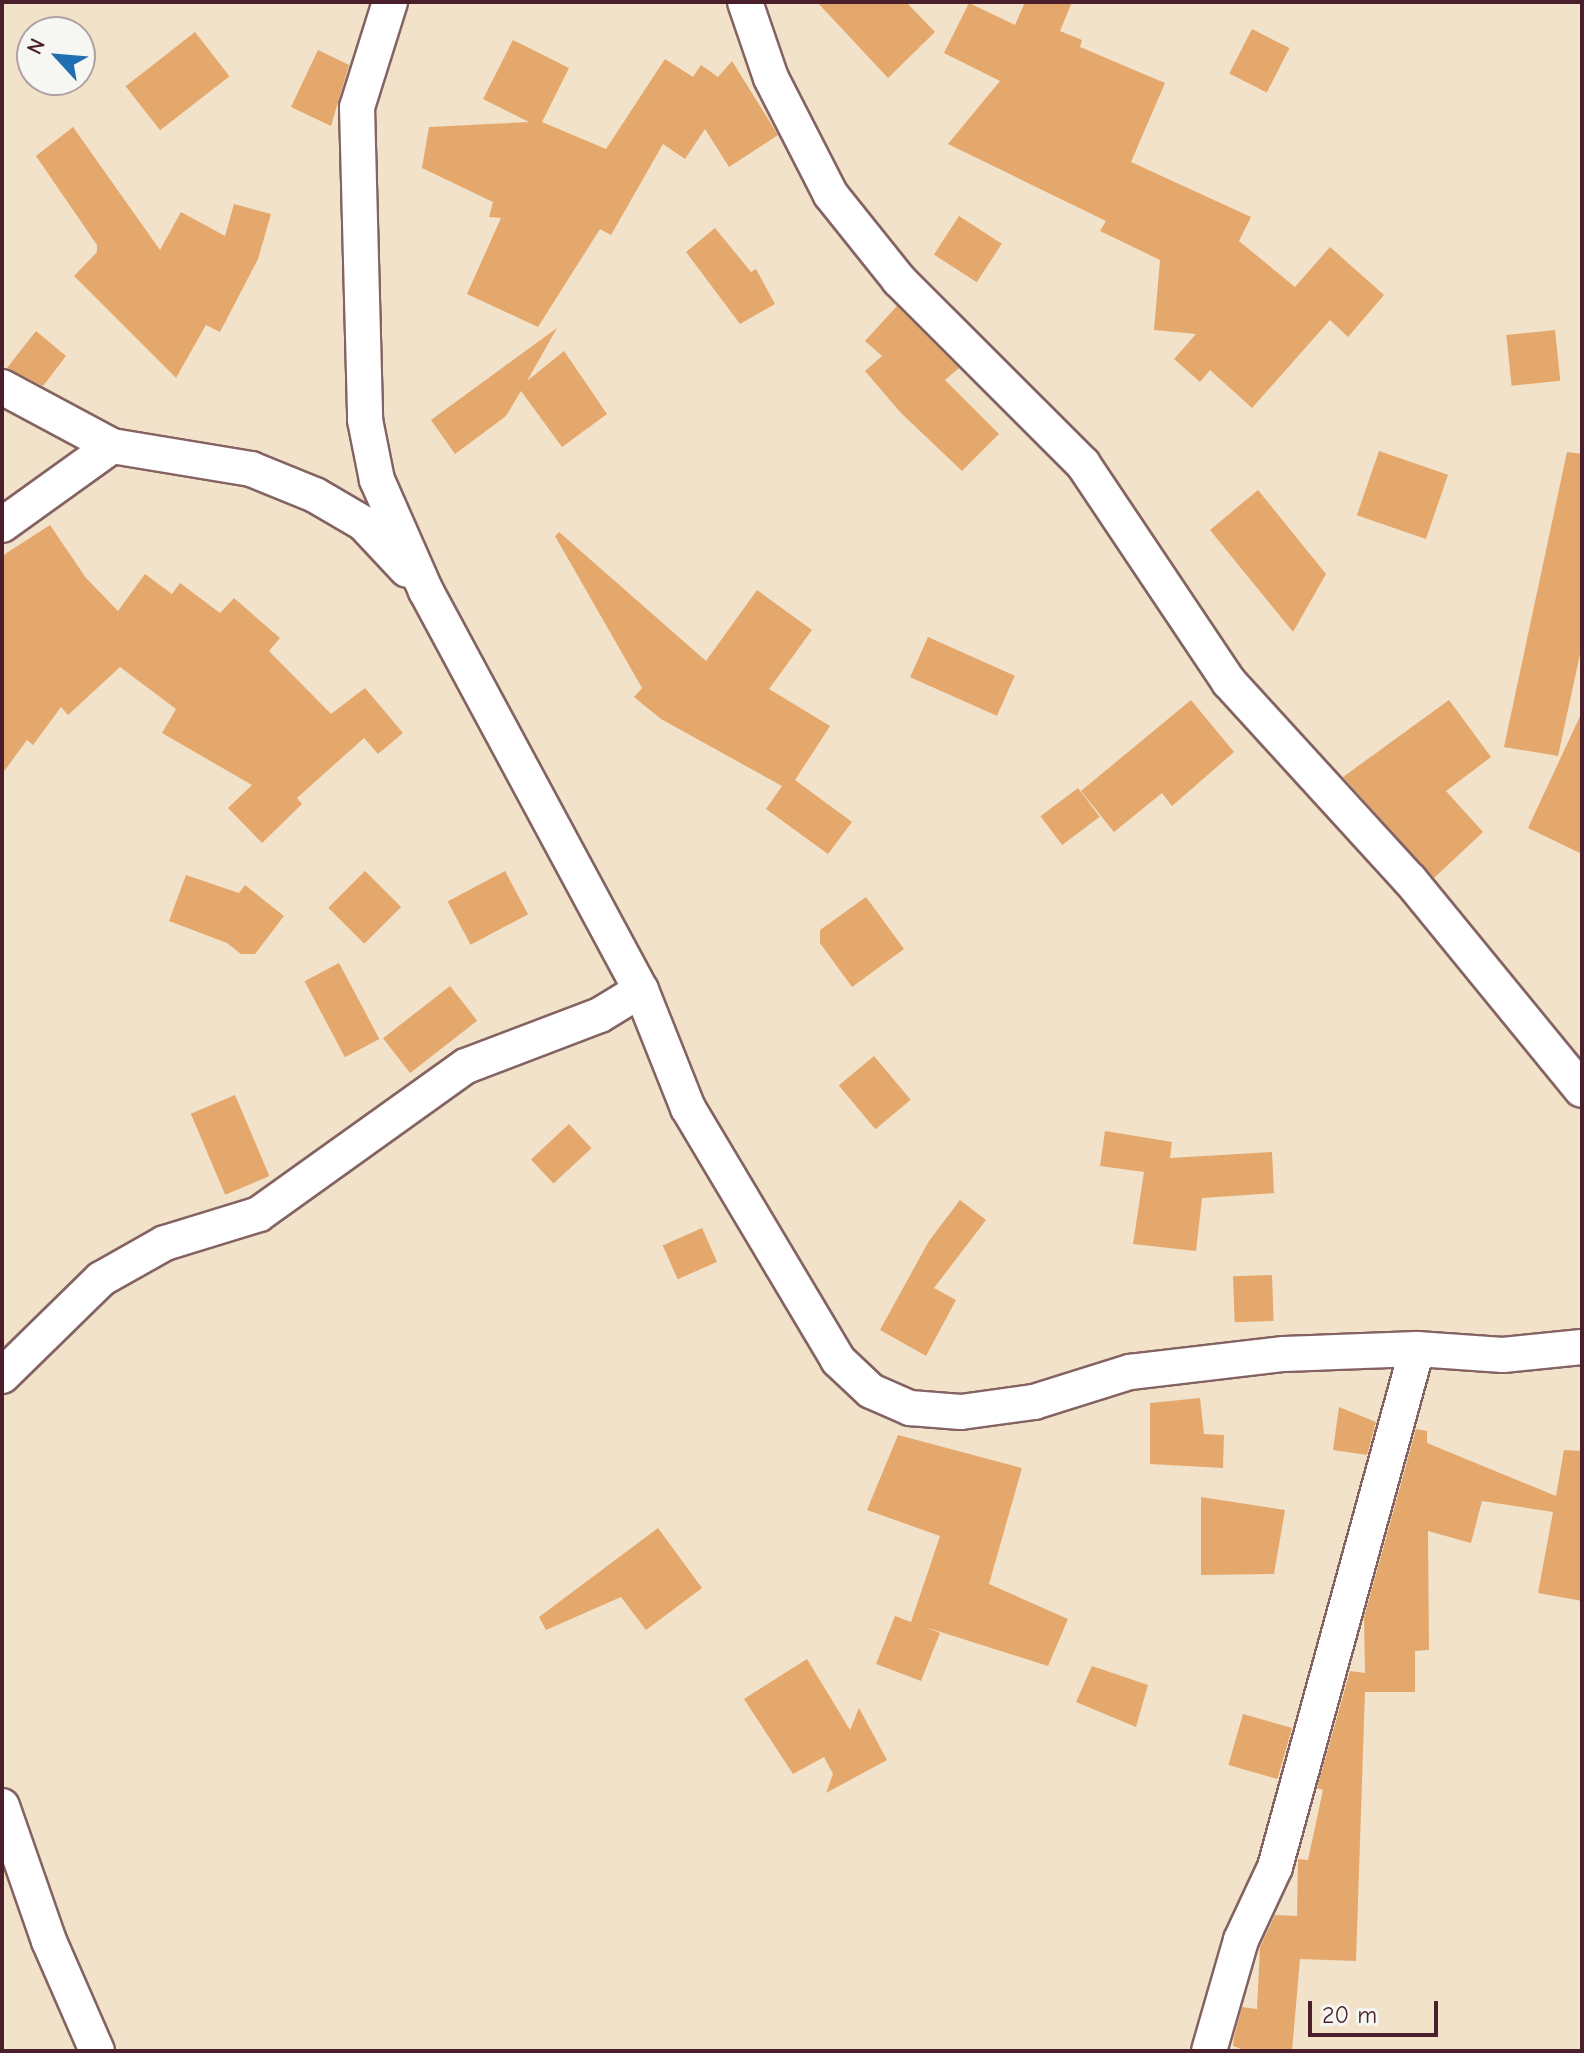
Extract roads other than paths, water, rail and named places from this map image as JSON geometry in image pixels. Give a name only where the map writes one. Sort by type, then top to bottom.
[{"type":"street","points":[[390,2],[357,107],[365,420],[377,480],[426,591],[641,990],[688,1108],[736,1195],[838,1360],[871,1391],[910,1408],[961,1412],[1034,1402],[1130,1372],[1284,1354],[1417,1349],[1503,1355],[1582,1347]]},
{"type":"street","points":[[745,2],[771,78],[831,195],[899,280],[1083,464],[1229,682],[1410,880],[1582,1090]]},
{"type":"street","points":[[2,387],[112,446],[251,469],[315,495],[363,523],[426,591]]},
{"type":"street","points":[[2,525],[112,446]]},
{"type":"street","points":[[2,1376],[101,1279],[165,1243],[259,1214],[466,1066],[600,1015],[641,990]]},
{"type":"street","points":[[1209,2051],[1241,1940],[1275,1867],[1417,1349]]},
{"type":"street","points":[[2,1806],[49,1941],[97,2051]]}]
